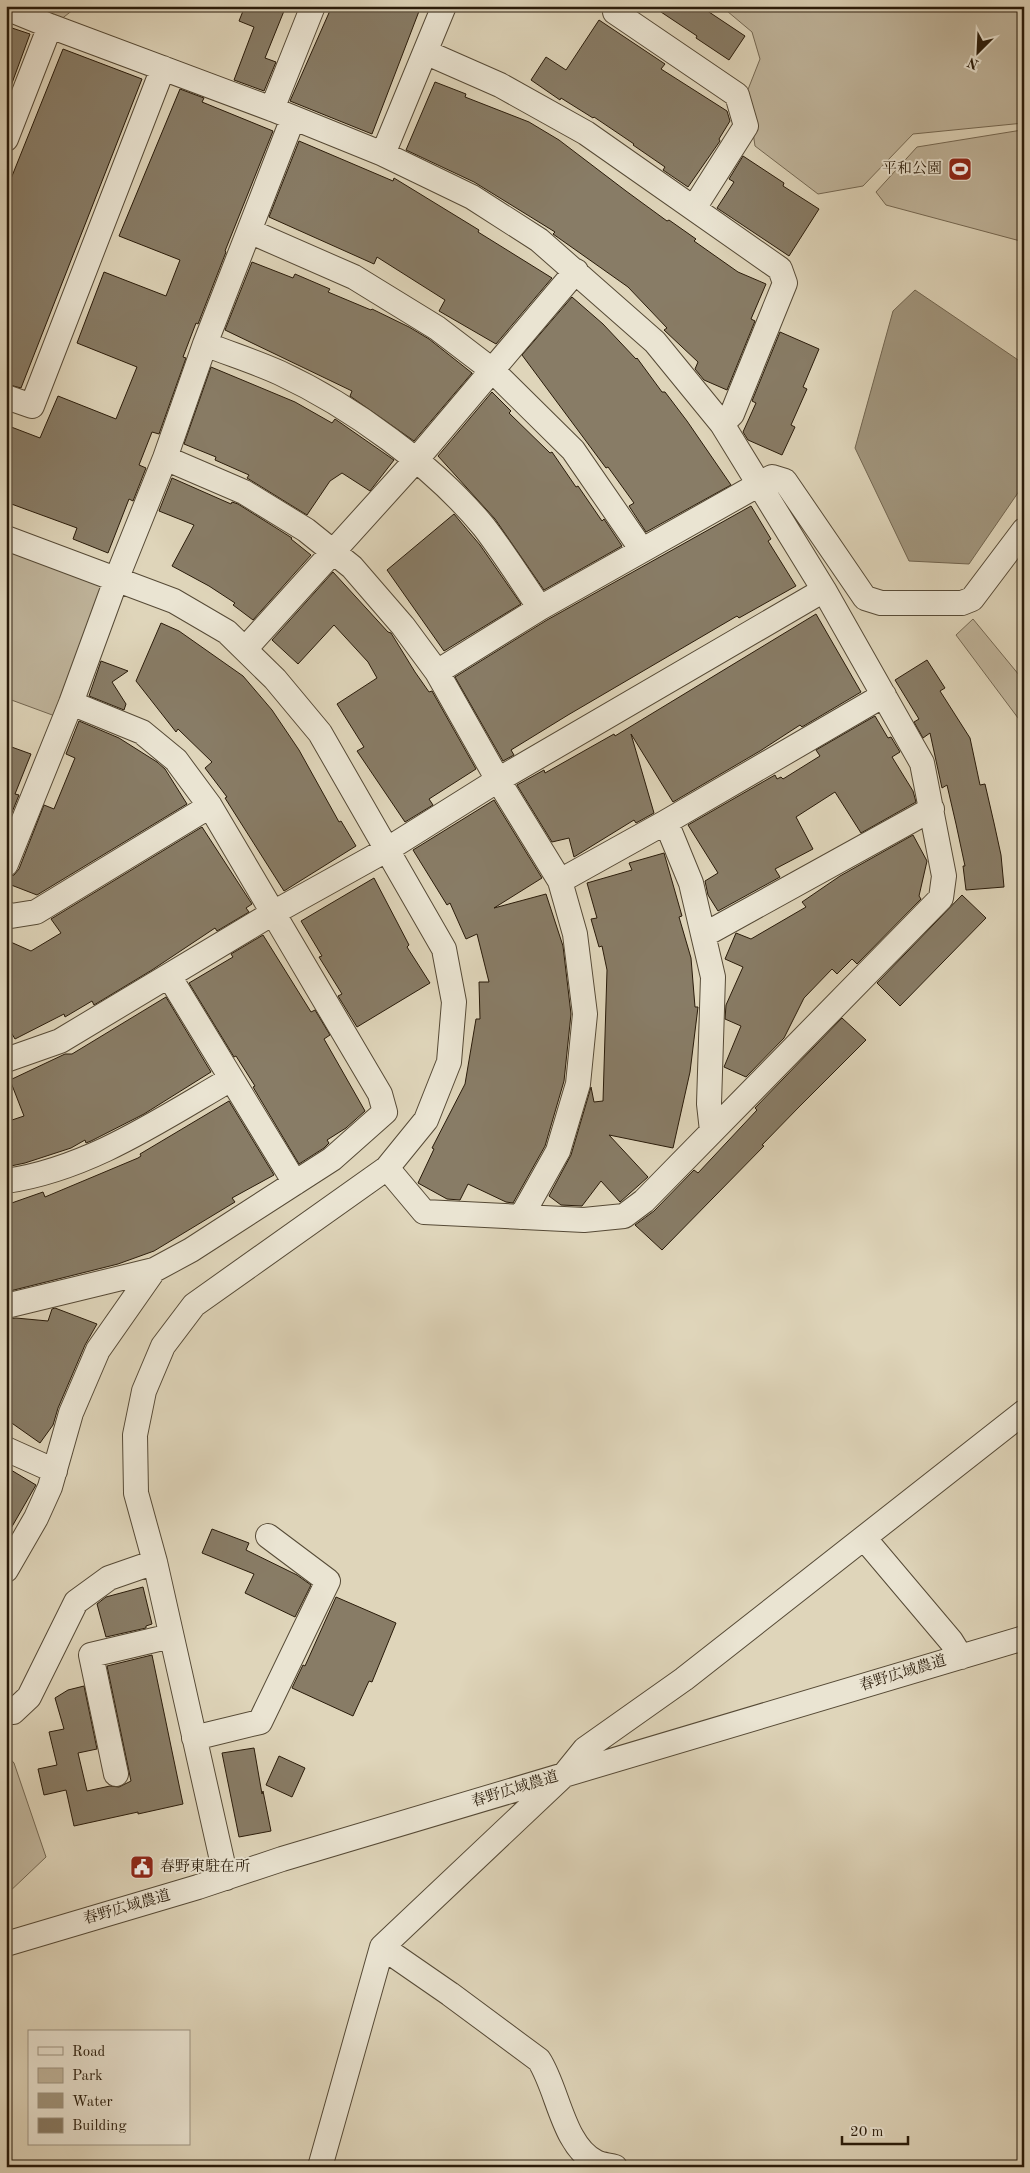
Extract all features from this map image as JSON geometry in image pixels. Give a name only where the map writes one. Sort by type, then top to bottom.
[{"type":"street","points":[[6,864],[71,703],[116,580],[166,458],[205,344],[249,231],[313,6]]},
{"type":"street","points":[[383,154],[444,6]]},
{"type":"street","points":[[6,8],[283,113],[383,154],[472,197],[539,240],[654,342],[722,424],[824,590],[922,763],[944,876],[941,898],[644,1201],[624,1216],[584,1220],[424,1212],[387,1168]]},
{"type":"street","points":[[615,12],[738,95],[746,126],[694,208]]},
{"type":"street","points":[[6,139],[50,26]]},
{"type":"street","points":[[425,52],[500,85],[586,133],[780,269],[785,284],[732,414],[722,424]]},
{"type":"street","points":[[6,397],[32,406],[163,68]]},
{"type":"street","points":[[249,231],[354,277],[437,328],[492,370],[572,450],[642,550]]},
{"type":"street","points":[[245,649],[416,460],[576,271]]},
{"type":"street","points":[[205,344],[279,373],[339,405],[416,460],[443,484],[484,528],[540,608]]},
{"type":"street","points":[[166,458],[244,492],[306,530],[352,567],[397,618],[437,672],[498,780],[560,881],[575,934],[585,1014],[578,1084],[558,1151],[522,1217]]},
{"type":"street","points":[[437,672],[540,608],[772,477],[785,481],[865,598],[881,603],[962,604],[972,599],[1024,530]]},
{"type":"street","points":[[6,538],[174,602],[227,632],[276,679],[320,733],[444,950],[454,1002],[449,1062],[426,1120],[387,1168],[194,1305],[163,1346],[144,1391],[135,1435],[136,1493],[155,1562],[226,1878]]},
{"type":"street","points":[[6,1060],[60,1041],[273,913],[388,849],[498,780],[824,590]]},
{"type":"street","points":[[560,881],[666,822],[884,695]]},
{"type":"street","points":[[6,1306],[154,1270],[191,1250],[332,1159],[385,1112],[380,1094],[210,806],[176,760],[142,732],[71,703]]},
{"type":"street","points":[[6,914],[11,916],[36,912],[210,806]]},
{"type":"street","points":[[704,935],[932,809]]},
{"type":"street","points":[[666,822],[691,883],[713,977],[709,1104],[712,1130]]},
{"type":"street","points":[[169,976],[295,1183]]},
{"type":"street","points":[[6,1182],[30,1178],[106,1150],[231,1079]]},
{"type":"street","points":[[6,1570],[36,1518],[54,1471],[71,1413],[98,1350],[154,1270]]},
{"type":"street","points":[[320,2167],[382,1947],[564,1775],[584,1749],[684,1679],[1024,1412]]},
{"type":"street","points":[[6,1449],[54,1471]]},
{"type":"street","points":[[194,1738],[260,1722],[328,1581],[268,1536]]},
{"type":"street","points":[[864,1538],[951,1641],[961,1657]]},
{"type":"street","points":[[6,1711],[13,1712],[29,1697],[76,1602],[109,1578],[155,1562]]},
{"type":"street","points":[[116,1774],[91,1655],[172,1636]]},
{"type":"street","name":"春野広域農道","points":[[6,1944],[1024,1638]]},
{"type":"street","points":[[382,1947],[450,1994],[539,2060],[548,2074],[561,2115],[579,2148],[596,2162],[615,2167]]},
{"type":"green space","points":[[26,6],[78,6],[60,20]]},
{"type":"green space","points":[[721,6],[1024,6],[1024,123],[913,134],[863,186],[818,194],[755,146],[747,92],[760,59],[752,32]]},
{"type":"green space","name":"平和公園","points":[[1022,130],[1024,132],[1024,242],[886,205],[876,192],[917,147]]},
{"type":"green space","points":[[6,550],[105,588],[55,716],[6,698]]},
{"type":"green space","points":[[973,619],[1024,681],[1024,726],[956,635]]},
{"type":"green space","points":[[6,1754],[14,1763],[46,1857],[6,1895]]},
{"type":"water","points":[[915,290],[1024,364],[1024,484],[969,564],[909,561],[855,448],[893,311]]},
{"type":"building","points":[[245,6],[286,6],[265,58],[276,62],[264,91],[234,80],[254,27],[239,21]]},
{"type":"building","points":[[332,6],[421,6],[372,134],[290,101]]},
{"type":"building","points":[[652,6],[700,6],[745,36],[729,60]]},
{"type":"building","points":[[599,20],[665,64],[661,69],[727,111],[730,121],[719,139],[720,141],[688,187],[663,170],[665,167],[634,144],[594,117],[561,98],[560,100],[531,80],[546,57],[566,70]]},
{"type":"building","points":[[6,26],[30,34],[8,94],[6,94]]},
{"type":"building","points":[[63,49],[142,79],[21,388],[6,384],[6,191]]},
{"type":"building","points":[[435,82],[466,94],[465,97],[529,122],[559,140],[667,221],[669,220],[696,239],[694,241],[738,272],[766,284],[751,319],[755,321],[727,390],[704,380],[695,369],[698,362],[664,330],[667,328],[628,287],[553,234],[555,232],[474,182],[406,150]]},
{"type":"building","points":[[180,89],[204,98],[202,102],[273,131],[198,324],[196,323],[183,357],[186,358],[159,434],[152,432],[139,465],[146,468],[133,501],[129,499],[108,553],[73,539],[77,528],[6,502],[6,425],[40,438],[58,396],[116,419],[137,367],[77,343],[104,272],[166,296],[180,260],[119,236]]},
{"type":"building","points":[[299,141],[393,181],[394,178],[479,230],[478,232],[552,278],[496,344],[439,311],[445,300],[377,257],[374,264],[269,217]]},
{"type":"building","points":[[743,156],[784,183],[783,186],[819,209],[789,256],[717,208],[734,182],[729,179]]},
{"type":"building","points":[[252,262],[293,278],[295,274],[330,289],[328,292],[372,309],[409,327],[429,339],[472,373],[414,441],[350,396],[352,391],[225,330]]},
{"type":"building","points":[[572,297],[603,324],[637,358],[662,392],[665,392],[687,421],[731,485],[646,532],[629,506],[634,503],[522,355]]},
{"type":"building","points":[[780,332],[819,349],[803,387],[807,389],[791,425],[795,427],[782,455],[748,440],[743,432],[756,403],[752,401]]},
{"type":"building","points":[[211,367],[295,402],[332,423],[335,419],[394,460],[370,491],[342,473],[330,481],[307,515],[247,478],[249,475],[215,460],[216,457],[184,444]]},
{"type":"building","points":[[492,392],[511,411],[509,413],[550,453],[552,452],[602,521],[604,519],[622,546],[544,590],[495,519],[438,456]]},
{"type":"building","points":[[172,478],[231,504],[232,502],[238,504],[292,538],[311,555],[253,620],[233,605],[235,603],[172,566],[194,525],[159,511]]},
{"type":"building","points":[[751,506],[771,539],[768,541],[796,586],[739,618],[737,616],[568,715],[511,750],[514,755],[503,761],[455,677],[547,620]]},
{"type":"building","points":[[454,514],[480,545],[521,604],[444,651],[387,570]]},
{"type":"building","points":[[333,572],[391,633],[429,692],[432,691],[476,769],[429,799],[433,805],[405,822],[357,751],[364,747],[337,704],[377,678],[368,662],[334,625],[298,664],[272,640]]},
{"type":"building","points":[[816,614],[861,692],[802,727],[800,725],[673,802],[631,734],[654,813],[636,823],[634,820],[574,857],[569,838],[552,842],[517,785],[544,770],[545,773],[614,734],[615,736]]},
{"type":"building","points":[[161,623],[179,631],[243,676],[272,710],[299,750],[339,822],[341,821],[356,846],[284,891],[225,798],[227,797],[205,768],[212,762],[178,729],[176,732],[136,681]]},
{"type":"building","points":[[927,660],[945,688],[940,691],[970,738],[980,785],[985,784],[994,823],[1001,855],[1004,887],[966,890],[963,866],[965,866],[956,824],[947,785],[942,788],[930,733],[923,738],[914,722],[919,719],[895,680]]},
{"type":"building","points":[[101,661],[128,671],[112,682],[126,704],[124,710],[89,696]]},
{"type":"building","points":[[875,716],[888,738],[891,737],[900,752],[892,757],[913,791],[916,802],[861,833],[835,792],[796,817],[813,849],[775,869],[780,877],[718,911],[708,895],[705,881],[718,873],[688,825],[775,775],[777,779],[781,777],[783,779],[820,756],[816,750]]},
{"type":"building","points":[[79,721],[119,738],[157,762],[165,769],[187,804],[37,895],[6,883],[6,877],[14,875],[19,869],[44,805],[54,809],[75,758],[66,754]]},
{"type":"building","points":[[6,745],[31,754],[15,794],[19,795],[6,827]]},
{"type":"building","points":[[494,800],[542,878],[494,908],[546,894],[563,946],[571,1014],[564,1081],[545,1146],[513,1203],[506,1202],[468,1184],[460,1200],[447,1199],[418,1183],[434,1149],[432,1148],[465,1084],[476,1019],[480,1019],[479,982],[489,982],[477,934],[466,939],[450,903],[447,905],[413,850]]},
{"type":"building","points":[[202,827],[252,904],[246,908],[249,912],[217,931],[215,928],[152,970],[94,1005],[92,1001],[65,1017],[64,1014],[15,1039],[6,1024],[6,940],[31,951],[61,933],[51,919]]},
{"type":"building","points":[[913,835],[927,861],[919,896],[921,899],[857,964],[852,959],[837,974],[832,969],[804,998],[784,1038],[746,1077],[724,1067],[741,1026],[725,1019],[726,1005],[743,967],[725,959],[736,933],[751,939],[806,907],[802,902],[840,876]]},
{"type":"building","points":[[664,853],[682,916],[679,917],[691,958],[695,1007],[698,1007],[690,1072],[673,1148],[609,1135],[648,1177],[620,1202],[601,1181],[582,1206],[561,1205],[549,1196],[571,1155],[591,1087],[594,1102],[603,1101],[607,970],[602,946],[599,947],[591,919],[597,918],[587,883],[632,870],[629,863]]},
{"type":"building","points":[[374,878],[409,945],[407,947],[430,983],[357,1027],[338,996],[342,994],[319,957],[322,956],[301,921]]},
{"type":"building","points":[[962,895],[986,918],[900,1006],[877,983]]},
{"type":"building","points":[[263,935],[311,1012],[315,1010],[330,1035],[324,1039],[365,1111],[346,1128],[327,1140],[329,1143],[324,1148],[299,1164],[253,1087],[255,1086],[236,1056],[234,1057],[189,983],[233,957],[231,954]]},
{"type":"building","points":[[166,997],[211,1072],[144,1114],[91,1141],[86,1143],[85,1140],[71,1148],[6,1167],[6,1122],[24,1116],[10,1080],[65,1054],[72,1054]]},
{"type":"building","points":[[842,1018],[866,1040],[662,1250],[635,1225],[654,1211],[694,1170],[698,1173],[757,1110],[755,1108]]},
{"type":"building","points":[[229,1101],[274,1175],[232,1198],[235,1202],[154,1251],[118,1264],[6,1292],[6,1205],[43,1192],[45,1197],[138,1158],[141,1156],[140,1154]]},
{"type":"building","points":[[55,1308],[97,1324],[85,1345],[58,1408],[53,1425],[40,1443],[6,1419],[6,1319],[48,1321],[52,1309]]},
{"type":"building","points":[[6,1467],[36,1485],[6,1537]]},
{"type":"building","points":[[212,1529],[249,1543],[246,1550],[297,1575],[311,1585],[295,1617],[245,1593],[254,1574],[202,1553]]},
{"type":"building","points":[[143,1587],[152,1624],[146,1626],[146,1628],[106,1637],[97,1604],[106,1597]]},
{"type":"building","points":[[336,1597],[396,1623],[372,1682],[369,1681],[353,1716],[292,1688],[303,1665],[305,1666]]},
{"type":"building","points":[[152,1655],[183,1804],[74,1826],[66,1790],[44,1795],[38,1769],[57,1765],[49,1732],[64,1729],[55,1698],[68,1690],[84,1686],[97,1749],[78,1753],[87,1791],[110,1786],[119,1787],[131,1781],[107,1666]]},
{"type":"building","points":[[254,1748],[271,1831],[239,1837],[222,1753]]},
{"type":"building","points":[[279,1756],[305,1768],[292,1797],[266,1785]]},
{"type":"place","name":"平和公園","points":[[960,169]]},
{"type":"place","name":"春野東駐在所","points":[[142,1867]]}]
